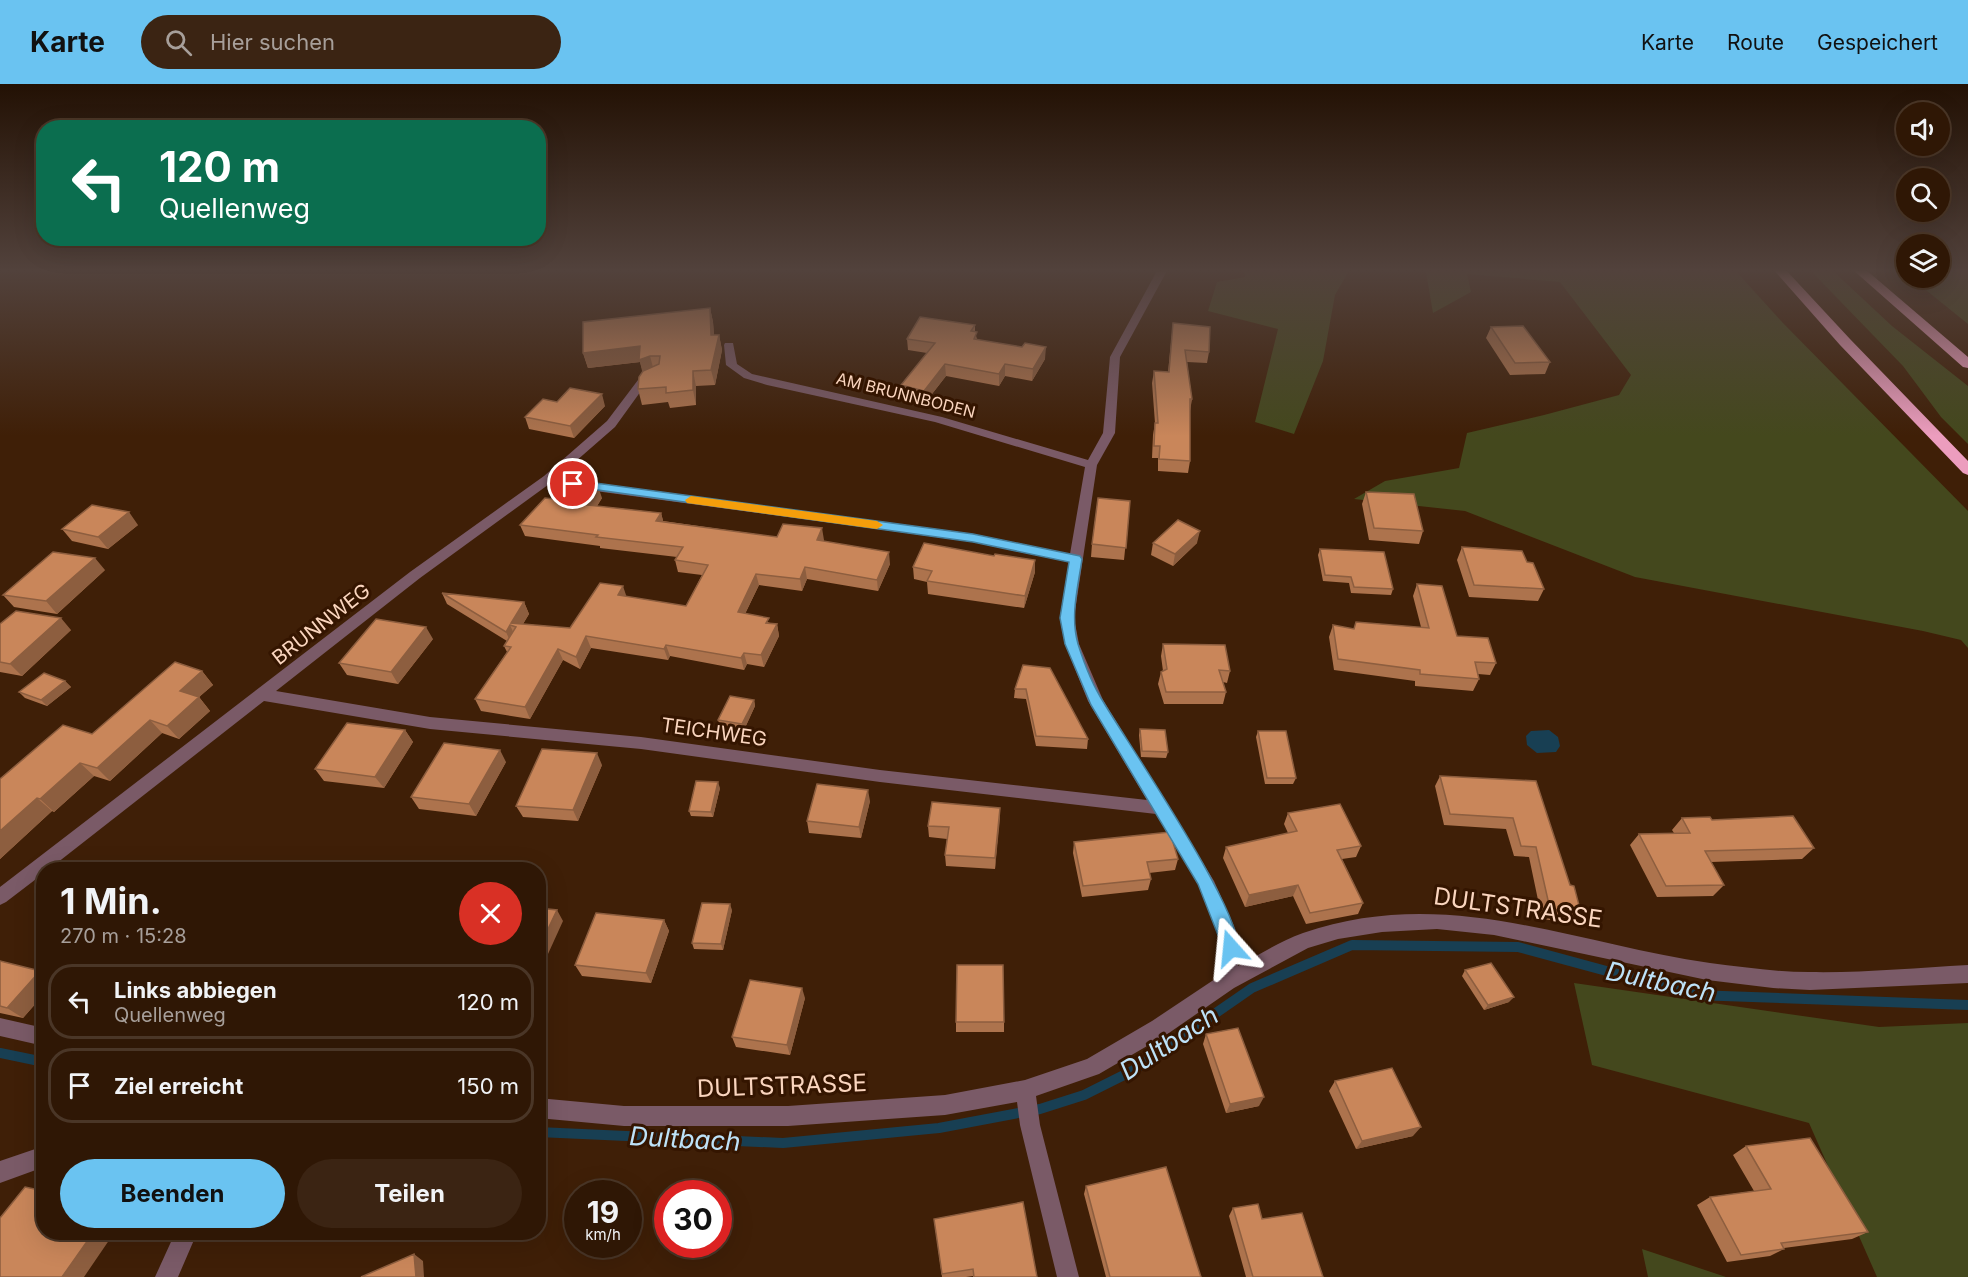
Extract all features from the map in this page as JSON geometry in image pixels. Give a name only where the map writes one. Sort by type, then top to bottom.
[{"type":"highway","points":[[1829,325],[1968,470]]},
{"type":"highway","points":[[1922,325],[1968,364]]},
{"type":"street","points":[[1133,325],[1115,357],[1109,433],[1091,465],[1067,618],[1072,644],[1095,701],[1205,881],[1228,933],[1231,948],[1227,982]]},
{"type":"street","name":"AM BRUNNBODEN","points":[[729,345],[732,365],[748,376],[938,419],[1091,465]]},
{"type":"street","name":"BRUNNWEG","points":[[46,862],[415,576],[548,479],[611,424],[642,382],[658,375]]},
{"type":"street","points":[[573,484],[973,538],[1076,559]]},
{"type":"street","name":"TEICHWEG","points":[[263,696],[430,723],[641,743],[880,776],[1160,808]]},
{"type":"street","name":"BRUNNWEG","points":[[0,897],[36,869]]},
{"type":"street","name":"DULTSTRASSE","points":[[546,1109],[624,1116],[788,1116],[945,1105],[1025,1096],[1092,1067],[1159,1028],[1227,982],[1304,941],[1338,931],[1414,921],[1437,921],[1504,929],[1707,971],[1773,978],[1810,981],[1968,974]]},
{"type":"street","points":[[0,1027],[36,1035]]},
{"type":"street","points":[[1025,1096],[1030,1125],[1068,1277]]},
{"type":"street","points":[[0,1172],[36,1159]]},
{"type":"street","points":[[166,1277],[183,1240]]},
{"type":"green space","points":[[1261,325],[1330,325],[1323,361],[1294,434],[1255,422],[1278,329]]},
{"type":"green space","points":[[1593,325],[1785,325],[1968,511],[1968,648],[1961,640],[1923,631],[1635,577],[1465,511],[1354,499],[1385,481],[1459,468],[1467,433],[1619,395],[1631,375]]},
{"type":"green space","points":[[1863,325],[1891,325],[1968,386],[1968,444],[1941,417],[1903,366]]},
{"type":"green space","points":[[1574,983],[1879,1027],[1968,1023],[1968,1277],[1877,1277],[1809,1123],[1592,1065]]},
{"type":"green space","points":[[1642,1249],[1726,1277],[1648,1277]]},
{"type":"water","points":[[1549,730],[1558,737],[1560,746],[1556,752],[1537,753],[1527,745],[1526,736],[1531,731]]},
{"type":"building","points":[[583,325],[711,325],[711,335],[719,335],[711,370],[693,371],[693,390],[666,393],[666,387],[638,389],[639,377],[643,371],[659,364],[660,356],[650,356],[639,360],[640,346],[583,353]]},
{"type":"building","points":[[915,325],[973,325],[975,325],[971,331],[977,332],[974,339],[1022,347],[1025,343],[1046,347],[1033,369],[1005,364],[999,374],[945,364],[924,391],[901,385],[935,343],[907,339]]},
{"type":"building","points":[[1173,325],[1210,327],[1209,352],[1185,350],[1192,399],[1190,399],[1190,461],[1159,459],[1160,446],[1154,446],[1155,423],[1158,423],[1154,371],[1169,372]]},
{"type":"building","points":[[1523,326],[1550,362],[1515,363],[1491,327]]},
{"type":"building","points":[[570,388],[602,394],[570,426],[525,417],[543,399],[557,402]]},
{"type":"building","points":[[576,483],[598,486],[587,505],[661,513],[656,521],[777,537],[783,524],[822,528],[817,540],[889,552],[877,580],[805,567],[800,579],[756,574],[738,612],[769,618],[766,623],[777,624],[761,655],[744,653],[741,658],[666,645],[664,649],[586,636],[576,657],[558,649],[525,707],[475,699],[511,647],[504,646],[516,627],[510,625],[506,632],[442,593],[524,602],[511,623],[570,628],[600,583],[623,586],[618,595],[686,606],[708,565],[675,560],[683,547],[520,525],[545,498],[564,500]]},
{"type":"building","points":[[1366,492],[1414,494],[1423,531],[1374,528]]},
{"type":"building","points":[[1098,498],[1130,501],[1126,548],[1092,544]]},
{"type":"building","points":[[92,505],[129,512],[98,537],[62,529]]},
{"type":"building","points":[[1178,520],[1200,531],[1175,554],[1153,543]]},
{"type":"building","points":[[924,543],[994,556],[995,554],[1035,560],[1025,596],[927,581],[932,571],[913,567]]},
{"type":"building","points":[[1462,547],[1522,551],[1527,562],[1533,563],[1544,589],[1474,585]]},
{"type":"building","points":[[1320,549],[1384,552],[1393,589],[1354,587],[1351,577],[1325,575]]},
{"type":"building","points":[[53,552],[95,558],[46,601],[3,595]]},
{"type":"building","points":[[1417,584],[1442,586],[1457,636],[1488,638],[1496,663],[1475,662],[1479,679],[1420,674],[1420,670],[1338,659],[1333,625],[1354,629],[1356,622],[1429,628]]},
{"type":"building","points":[[16,611],[61,618],[10,664],[0,662],[0,624]]},
{"type":"building","points":[[376,619],[426,627],[391,672],[339,663]]},
{"type":"building","points":[[1163,644],[1225,645],[1230,671],[1219,670],[1226,692],[1166,692],[1161,672],[1167,669]]},
{"type":"building","points":[[175,662],[202,671],[180,691],[199,697],[167,726],[150,720],[97,768],[80,763],[0,831],[0,779],[63,725],[92,734]]},
{"type":"building","points":[[1023,665],[1050,668],[1088,739],[1036,736],[1026,689],[1015,689]]},
{"type":"building","points":[[44,673],[65,681],[41,700],[19,692]]},
{"type":"building","points":[[730,696],[754,700],[742,724],[718,720]]},
{"type":"building","points":[[347,723],[405,730],[375,777],[315,769]]},
{"type":"building","points":[[1140,729],[1165,730],[1168,752],[1142,751]]},
{"type":"building","points":[[1258,731],[1286,731],[1296,778],[1267,778]]},
{"type":"building","points":[[444,743],[500,750],[469,804],[411,797]]},
{"type":"building","points":[[542,749],[597,753],[573,810],[516,806]]},
{"type":"building","points":[[1440,776],[1536,781],[1570,885],[1574,886],[1581,913],[1550,909],[1536,847],[1521,846],[1513,818],[1450,814]]},
{"type":"building","points":[[696,781],[718,782],[711,812],[689,811]]},
{"type":"building","points":[[817,784],[868,790],[859,827],[807,821]]},
{"type":"building","points":[[932,802],[1000,808],[995,858],[945,855],[949,827],[928,826]]},
{"type":"building","points":[[1340,804],[1361,846],[1337,850],[1363,903],[1310,913],[1298,885],[1249,895],[1226,847],[1297,831],[1288,813]]},
{"type":"building","points":[[1793,816],[1814,848],[1705,851],[1724,885],[1666,886],[1639,834],[1690,833],[1682,818],[1710,817],[1712,820]]},
{"type":"building","points":[[1170,832],[1178,859],[1147,862],[1151,879],[1083,886],[1074,842]]},
{"type":"building","points":[[702,903],[730,904],[721,944],[692,943]]},
{"type":"building","points":[[546,909],[557,910],[546,933]]},
{"type":"building","points":[[596,913],[664,920],[646,973],[575,965]]},
{"type":"building","points":[[0,961],[36,970],[36,975],[7,1008],[0,1006]]},
{"type":"building","points":[[1491,963],[1514,997],[1488,1005],[1465,970]]},
{"type":"building","points":[[957,965],[1003,965],[1004,1022],[956,1022]]},
{"type":"building","points":[[750,980],[802,988],[787,1045],[732,1037]]},
{"type":"building","points":[[1238,1028],[1264,1097],[1230,1104],[1206,1034]]},
{"type":"building","points":[[1392,1068],[1421,1127],[1362,1141],[1335,1081]]},
{"type":"building","points":[[1810,1138],[1868,1232],[1781,1243],[1784,1249],[1741,1255],[1710,1197],[1771,1189],[1746,1146]]},
{"type":"building","points":[[1166,1167],[1201,1277],[1110,1277],[1086,1186]]},
{"type":"building","points":[[25,1187],[36,1189],[36,1240],[88,1240],[62,1277],[0,1277],[0,1218]]},
{"type":"building","points":[[1023,1202],[1037,1277],[974,1277],[973,1269],[942,1274],[934,1219]]},
{"type":"building","points":[[1258,1204],[1262,1219],[1302,1213],[1323,1277],[1253,1277],[1233,1208]]},
{"type":"building","points":[[414,1254],[416,1277],[361,1277]]},
{"type":"waterway","name":"Dultbach","points":[[546,1132],[783,1143],[939,1128],[1040,1109],[1084,1095],[1132,1071],[1252,988],[1352,945],[1518,947],[1695,995],[1968,1005]]},
{"type":"waterway","name":"Dultbach","points":[[0,1053],[36,1060]]},
{"type":"slow traffic","points":[[691,500],[877,525]]},
{"type":"route","points":[[573,484],[973,538],[1076,559],[1067,618],[1072,644],[1095,701],[1205,881],[1228,933],[1231,948]]}]
